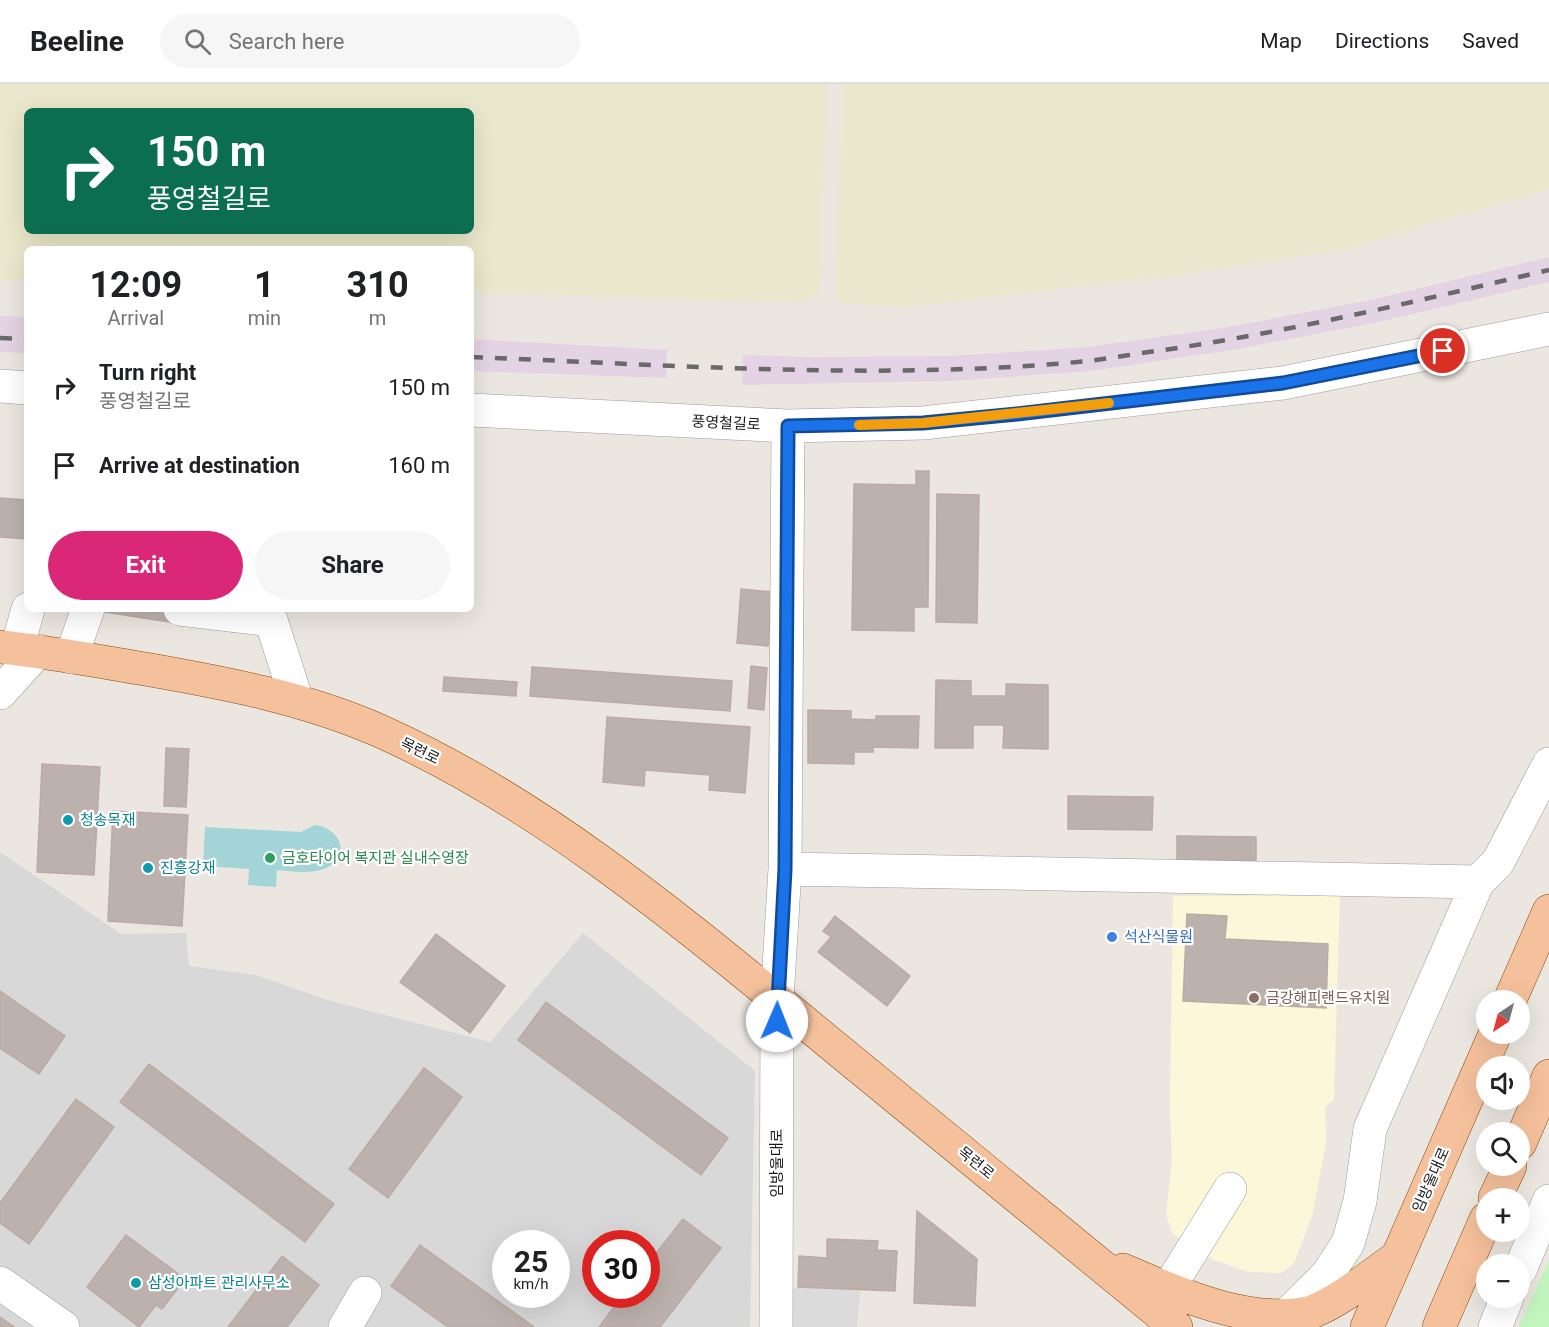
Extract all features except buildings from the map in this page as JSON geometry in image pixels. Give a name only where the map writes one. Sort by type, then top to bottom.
[{"type":"main road","name":"목련로","points":[[18,649],[226,683],[297,701],[377,729],[436,757],[589,853],[777,999],[1176,1327]]},
{"type":"main road","points":[[1514,990],[1549,911]]},
{"type":"main road","name":"임방울대로","points":[[1367,1327],[1491,1044]]},
{"type":"main road","points":[[1529,1122],[1549,1076]]},
{"type":"main road","points":[[1445,1318],[1476,1242]]},
{"type":"main road","points":[[1086,1253],[1223,1314],[1260,1321],[1282,1320],[1309,1314],[1335,1300],[1397,1257]]},
{"type":"main road","points":[[1086,1253],[1141,1327]]},
{"type":"street","name":"풍영철길로","points":[[474,410],[788,426],[923,423],[1283,383],[1549,328]]},
{"type":"street","points":[[0,386],[24,388]]},
{"type":"street","points":[[777,999],[785,869],[788,426]]},
{"type":"street","points":[[0,693],[18,649],[27,612]]},
{"type":"street","points":[[71,657],[87,612]]},
{"type":"street","points":[[205,612],[271,620],[297,701]]},
{"type":"street","points":[[1282,1320],[1327,1275],[1348,1243],[1360,1201],[1370,1129],[1478,882],[1498,862],[1549,764]]},
{"type":"street","points":[[785,869],[1478,882]]},
{"type":"street","name":"임방울대로","points":[[776,1327],[777,999]]},
{"type":"street","points":[[1168,1289],[1230,1189]]},
{"type":"street","points":[[1527,1254],[1549,1201]]},
{"type":"street","points":[[0,1283],[63,1327]]},
{"type":"street","points":[[345,1327],[365,1293]]},
{"type":"street","points":[[1495,1327],[1504,1308]]},
{"type":"shaded area","points":[[0,84],[826,84],[821,264],[818,292],[807,300],[785,302],[474,293],[474,246],[24,246],[24,281],[0,280]]},
{"type":"shaded area","points":[[843,84],[1549,84],[1549,189],[1342,250],[1172,276],[904,307],[845,304],[837,298],[836,272]]},
{"type":"shaded area","points":[[1549,257],[1549,282],[1374,323],[1231,350],[1091,371],[951,381],[742,385],[743,355],[949,356],[1088,347],[1223,328],[1371,300]]},
{"type":"shaded area","points":[[0,316],[24,317],[24,353],[0,352]]},
{"type":"shaded area","points":[[474,339],[667,350],[666,378],[474,371]]},
{"type":"shaded area","points":[[0,852],[121,934],[186,933],[189,966],[256,975],[331,1001],[490,1042],[583,933],[755,1071],[750,1327],[0,1327]]},
{"type":"shaded area","name":"금강해피랜드유치원","points":[[1340,895],[1334,1100],[1325,1107],[1326,1143],[1312,1216],[1294,1263],[1282,1273],[1249,1272],[1214,1260],[1173,1234],[1166,1215],[1172,1161],[1170,1107],[1173,896]]},
{"type":"shaded area","points":[[798,1287],[860,1290],[857,1327],[791,1327],[792,1291]]},
{"type":"green space","points":[[1549,1260],[1549,1327],[1519,1327],[1528,1308],[1530,1308],[1530,1302]]},
{"type":"water","name":"금호타이어 복지관 실내수영장","points":[[315,825],[331,831],[340,842],[341,849],[335,862],[316,871],[277,870],[276,887],[248,885],[249,869],[203,866],[205,827],[301,832]]},
{"type":"railway","points":[[474,357],[857,371],[1011,367],[1088,361],[1213,342],[1309,324],[1549,270]]},
{"type":"railway","points":[[0,338],[24,339]]},
{"type":"slow traffic","points":[[859,425],[923,423],[1109,403]]},
{"type":"place","name":"청송목재","points":[[68,820]]},
{"type":"place","name":"금호타이어 복지관 실내수영장","points":[[270,858]]},
{"type":"place","name":"진흥강재","points":[[148,868]]},
{"type":"place","name":"석산식물원","points":[[1112,937]]},
{"type":"place","name":"금강해피랜드유치원","points":[[1254,998]]},
{"type":"place","name":"삼성아파트 관리사무소","points":[[136,1283]]},
{"type":"route","points":[[777,1021],[785,869],[788,426],[923,423],[1017,414],[1283,383],[1443,351]]}]
